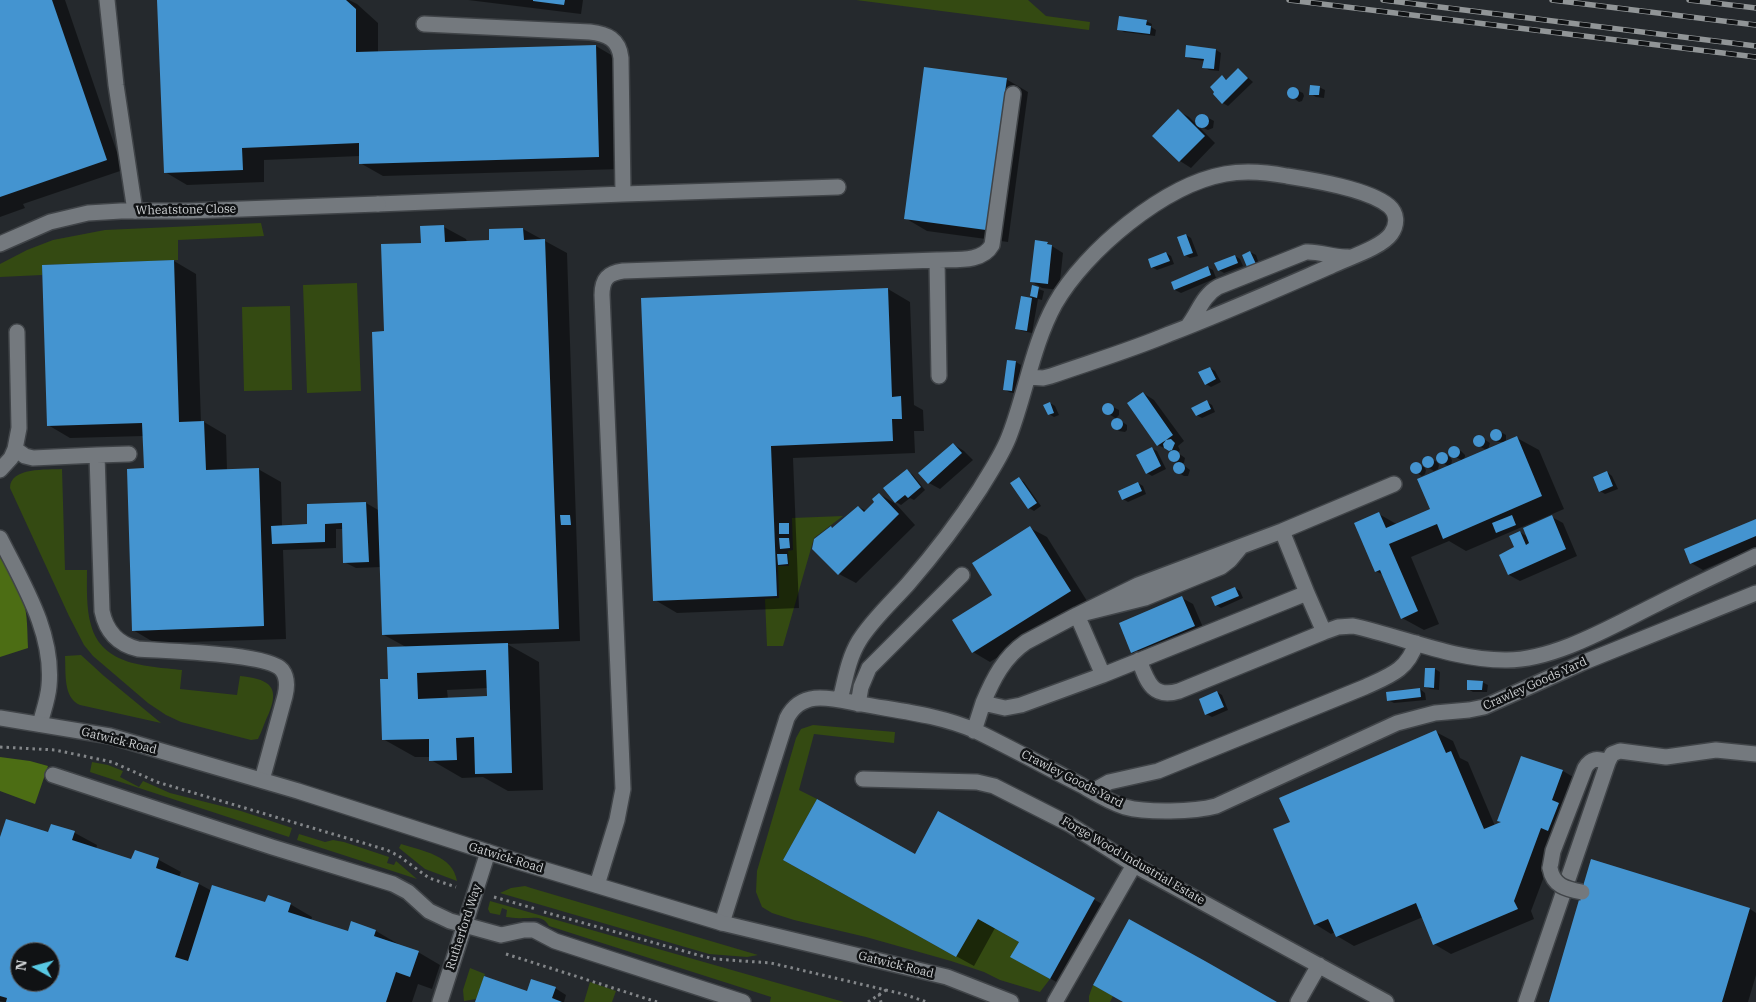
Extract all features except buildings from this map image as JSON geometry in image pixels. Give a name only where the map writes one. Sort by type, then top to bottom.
[{"type":"street","points":[[107,0],[117,92],[135,211]]},
{"type":"street","points":[[424,24],[590,32],[605,35],[615,41],[620,50],[621,58],[623,194]]},
{"type":"street","points":[[597,885],[617,820],[622,789],[602,295],[605,278],[614,272],[624,271],[937,260],[974,258],[986,253],[992,245],[1013,94]]},
{"type":"street","points":[[840,700],[850,663],[860,640],[938,548],[978,491],[1002,451],[1011,432],[1029,376],[1043,333],[1055,305],[1082,267],[1118,233],[1147,209],[1189,185],[1223,174],[1252,172],[1268,172],[1333,185],[1379,199],[1389,206],[1395,214],[1394,228],[1391,234],[1381,242],[1352,256],[1187,327],[1051,376],[1043,378],[1029,376]]},
{"type":"street","name":"Wheatstone Close","points":[[0,244],[34,228],[65,217],[97,212],[188,211],[838,187]]},
{"type":"street","points":[[1187,327],[1207,295],[1218,287],[1306,252],[1339,257],[1352,256]]},
{"type":"street","points":[[937,260],[939,376]]},
{"type":"street","points":[[0,470],[11,458],[15,449],[19,428],[17,332]]},
{"type":"street","points":[[15,449],[25,456],[33,458],[129,454]]},
{"type":"street","points":[[97,455],[102,611],[106,627],[118,641],[130,648],[247,658],[270,663],[282,670],[287,683],[285,696],[262,780]]},
{"type":"street","points":[[974,730],[996,674],[1018,647],[1040,633],[1138,585],[1282,531],[1394,484]]},
{"type":"street","points":[[1282,531],[1324,632]]},
{"type":"street","points":[[0,538],[36,609],[48,654],[49,687],[40,724]]},
{"type":"street","points":[[1139,660],[1149,683],[1155,690],[1174,692],[1324,632],[1338,627],[1354,626],[1464,656],[1514,660],[1558,649],[1602,631],[1756,556]]},
{"type":"street","points":[[858,704],[861,687],[870,668],[962,575]]},
{"type":"street","points":[[983,703],[1005,708],[1021,706],[1307,593]]},
{"type":"street","name":"Crawley Goods Yard","points":[[722,923],[791,711],[798,703],[809,698],[840,700],[924,716],[974,730],[1123,806],[1138,809],[1193,810],[1209,808],[1398,723],[1435,713],[1484,707],[1582,663],[1756,593]]},
{"type":"street","points":[[1077,615],[1103,675]]},
{"type":"street","points":[[1093,792],[1109,782],[1158,771],[1389,676],[1403,666],[1412,656],[1416,643]]},
{"type":"street","name":"Gatwick Road","points":[[0,718],[110,736],[262,780],[488,852],[722,923],[947,978],[1011,1002]]},
{"type":"street","points":[[1526,1002],[1612,754],[1620,751],[1666,757],[1716,750],[1756,754]]},
{"type":"street","points":[[1582,892],[1557,884],[1550,868],[1553,851],[1585,768],[1595,758],[1608,762]]},
{"type":"street","points":[[53,775],[272,847],[393,884],[408,892],[435,914],[465,925],[501,935],[534,930],[554,941],[743,1002]]},
{"type":"street","name":"Forge Wood Industrial Estate","points":[[863,779],[977,782],[988,784],[1081,830],[1134,865],[1386,1002]]},
{"type":"street","name":"Rutherford Way","points":[[440,1002],[488,852]]},
{"type":"street","points":[[1055,1002],[1134,865]]},
{"type":"street","points":[[1298,1002],[1319,965]]},
{"type":"path","points":[[0,747],[55,750],[121,765],[157,782],[387,850],[404,859],[429,878],[698,956],[771,963],[903,994],[927,1002]]},
{"type":"path","points":[[498,952],[657,1002]]},
{"type":"path","points":[[868,1002],[886,990]]},
{"type":"path","points":[[879,994],[881,1002]]},
{"type":"green space","points":[[856,0],[1028,0],[1046,16],[1090,22],[1089,30]]},
{"type":"green space","points":[[261,223],[264,236],[178,240],[178,260],[42,265],[42,275],[0,277],[0,264],[27,250],[53,240],[105,230]]},
{"type":"green space","points":[[357,283],[361,391],[307,393],[303,285]]},
{"type":"green space","points":[[290,306],[292,390],[244,391],[242,307]]},
{"type":"green space","points":[[62,469],[65,570],[87,570],[88,612],[97,639],[105,649],[127,661],[141,665],[182,670],[180,689],[237,695],[240,676],[264,681],[272,689],[273,695],[269,713],[258,739],[251,740],[181,722],[166,715],[148,703],[93,656],[84,645],[10,488],[16,476],[22,473]]},
{"type":"green space","points":[[843,516],[814,538],[783,646],[767,646],[765,599],[779,598],[778,566],[789,566],[788,551],[793,550],[792,518]]},
{"type":"green space","points":[[0,557],[16,583],[25,606],[28,648],[0,657]]},
{"type":"green space","points":[[81,655],[161,723],[80,705],[75,702],[66,684],[65,656]]},
{"type":"green space","points":[[813,725],[895,732],[894,743],[814,734],[799,790],[817,799],[783,860],[956,957],[978,919],[1019,942],[1011,957],[1050,979],[1040,992],[1000,980],[984,972],[951,961],[866,937],[794,920],[772,913],[762,907],[756,892],[757,871],[796,738],[801,729]]},
{"type":"green space","points":[[0,757],[30,761],[48,766],[35,804],[0,791]]},
{"type":"green space","points":[[92,762],[108,765],[123,771],[120,777],[139,787],[143,781],[170,793],[241,811],[292,828],[289,837],[90,772]]},
{"type":"green space","points":[[299,834],[325,842],[333,840],[344,842],[389,857],[387,863],[394,865],[396,861],[417,879],[297,840]]},
{"type":"green space","points":[[401,844],[435,855],[443,860],[450,865],[457,881],[425,869],[399,848]]},
{"type":"green space","points":[[525,886],[758,955],[747,957],[709,954],[500,893],[511,888]]},
{"type":"green space","points":[[490,901],[844,1002],[770,1002],[771,997],[549,926],[547,922],[541,919],[506,917],[507,910],[502,908],[500,915],[490,913],[488,909]]},
{"type":"green space","points":[[470,968],[485,974],[476,999],[464,1001],[463,990]]},
{"type":"green space","points":[[590,982],[616,991],[612,1002],[584,1002]]},
{"type":"green space","points":[[1093,985],[1113,996],[1110,1002],[1089,1002]]},
{"type":"railway","points":[[1289,0],[1756,57]]},
{"type":"railway","points":[[1383,0],[1756,46]]},
{"type":"railway","points":[[1552,0],[1756,25]]},
{"type":"railway","points":[[1689,0],[1756,8]]}]
